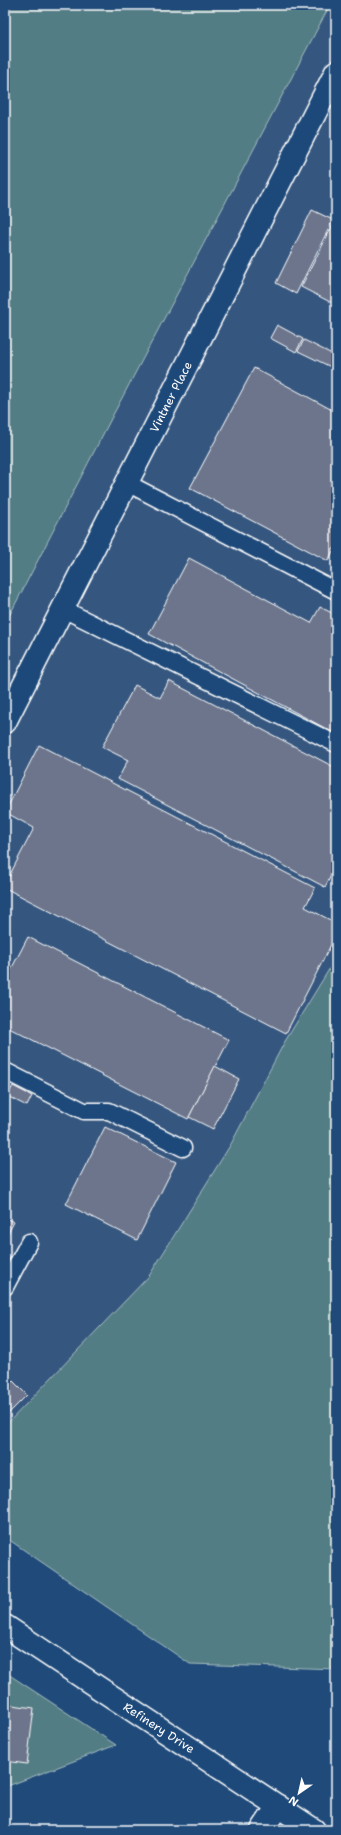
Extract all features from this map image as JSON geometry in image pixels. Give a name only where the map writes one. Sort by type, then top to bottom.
[{"type":"street","name":"Vintner Place","points":[[5,722],[336,72]]},
{"type":"street","name":"Refinery Drive","points":[[5,1626],[314,1830]]},
{"type":"street","points":[[262,1830],[278,1806]]},
{"type":"lane","points":[[127,483],[336,591]]},
{"type":"lane","points":[[63,609],[336,744]]},
{"type":"lane","points":[[5,1071],[84,1111],[109,1111],[183,1148]]},
{"type":"lane","points":[[5,1287],[29,1242]]},
{"type":"shaded area","points":[[330,5],[336,5],[336,958],[284,1043],[231,1144],[149,1276],[5,1426],[5,624],[113,415]]},
{"type":"green space","points":[[5,5],[330,5],[113,415],[5,624]]},
{"type":"green space","points":[[336,958],[336,1669],[190,1664],[5,1537],[5,1426],[149,1276],[231,1144],[284,1043]]},
{"type":"green space","points":[[5,1672],[116,1745],[5,1787]]},
{"type":"building","points":[[312,210],[333,220],[296,294],[276,283]]},
{"type":"building","points":[[336,219],[336,305],[301,287]]},
{"type":"building","points":[[277,325],[303,339],[296,352],[270,338]]},
{"type":"building","points":[[304,340],[336,356],[331,367],[298,351]]},
{"type":"building","points":[[254,368],[336,412],[336,545],[328,561],[190,488]]},
{"type":"building","points":[[189,558],[311,623],[320,607],[336,615],[336,734],[149,634]]},
{"type":"building","points":[[169,681],[336,768],[336,866],[325,887],[118,779],[128,760],[102,747],[135,685],[160,698]]},
{"type":"building","points":[[39,745],[315,888],[305,907],[336,923],[336,935],[286,1033],[5,888],[5,884],[34,828],[5,812]]},
{"type":"building","points":[[28,937],[229,1040],[188,1119],[5,1026],[5,981]]},
{"type":"building","points":[[215,1066],[239,1079],[213,1129],[189,1117]]},
{"type":"building","points":[[13,1086],[32,1096],[27,1106],[7,1096]]},
{"type":"building","points":[[105,1127],[176,1162],[137,1240],[66,1204]]},
{"type":"building","points":[[5,1218],[14,1222],[5,1239]]},
{"type":"building","points":[[12,1380],[27,1395],[5,1417],[5,1387]]},
{"type":"building","points":[[5,1704],[34,1708],[27,1764],[5,1761]]}]
